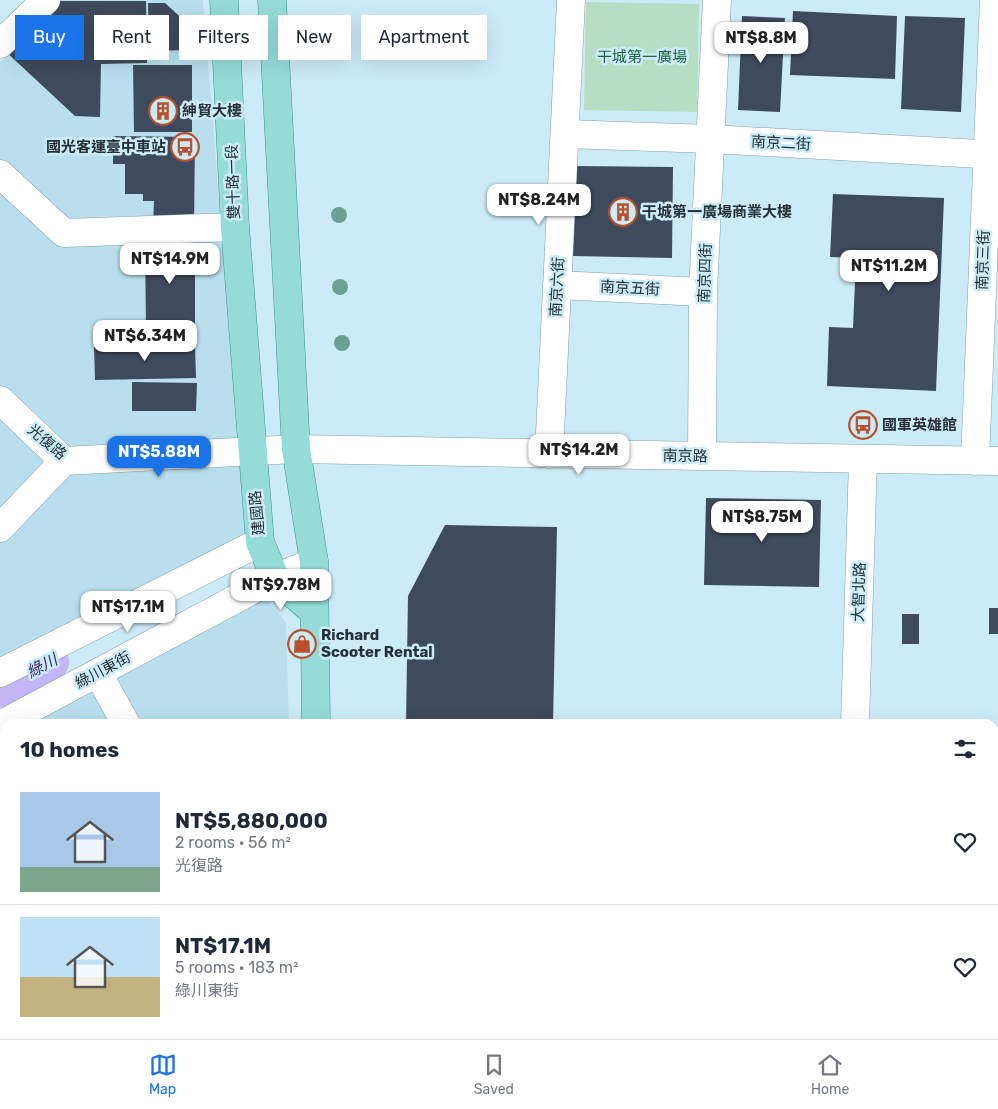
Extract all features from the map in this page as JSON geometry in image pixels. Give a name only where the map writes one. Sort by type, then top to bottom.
[{"type":"main road","name":"雙十路一段","points":[[224,0],[235,227],[252,453]]},
{"type":"main road","points":[[272,0],[296,449],[314,562],[316,719]]},
{"type":"main road","name":"建國路","points":[[252,453],[260,542],[275,578],[314,612]]},
{"type":"street","points":[[0,44],[46,0]]},
{"type":"street","name":"南京六街","points":[[549,454],[571,0]]},
{"type":"street","name":"南京四街","points":[[702,456],[703,292],[716,0]]},
{"type":"street","name":"南京三街","points":[[986,461],[993,155],[994,0]]},
{"type":"street","name":"南京二街","points":[[564,134],[711,139],[993,155]]},
{"type":"street","points":[[0,174],[64,234],[235,227]]},
{"type":"street","name":"南京五街","points":[[557,285],[703,292]]},
{"type":"street","name":"光復路","points":[[0,400],[64,461],[252,453]]},
{"type":"street","name":"南京路","points":[[252,453],[296,449],[986,461]]},
{"type":"street","name":"大智北路","points":[[855,719],[863,460]]},
{"type":"street","points":[[0,528],[64,461]]},
{"type":"street","points":[[0,673],[260,542]]},
{"type":"street","name":"綠川東街","points":[[11,719],[275,578],[314,562]]},
{"type":"street","points":[[98,672],[123,719]]},
{"type":"shaded area","points":[[57,0],[203,0],[204,15],[179,15],[179,60],[208,60],[246,533],[0,663],[0,63],[15,46],[15,60],[84,60],[84,15],[43,15]]},
{"type":"shaded area","points":[[263,596],[286,622],[289,719],[31,719]]},
{"type":"green space","name":"干城第一廣場","points":[[586,2],[699,4],[697,112],[584,110]]},
{"type":"building","points":[[50,1],[146,1],[146,15],[94,15],[94,60],[147,60],[147,63],[101,64],[100,117],[75,116],[4,50],[15,38],[15,60],[84,60],[84,15],[37,15]]},
{"type":"building","points":[[148,3],[165,3],[179,16],[179,50],[169,50],[169,15],[148,15]]},
{"type":"building","points":[[793,11],[897,16],[895,79],[790,75]]},
{"type":"building","points":[[742,16],[785,18],[780,112],[738,110]]},
{"type":"building","points":[[905,16],[965,18],[961,112],[901,109]]},
{"type":"building","name":"紳貿大樓","points":[[133,65],[192,65],[192,132],[134,132]]},
{"type":"building","points":[[113,136],[195,137],[194,225],[153,225],[154,201],[143,201],[143,194],[125,194],[125,164],[113,164]]},
{"type":"building","name":"干城第一廣場商業大樓","points":[[574,166],[673,167],[672,258],[573,256]]},
{"type":"building","points":[[833,194],[944,198],[936,391],[827,386],[829,327],[853,328],[856,258],[830,257]]},
{"type":"building","points":[[145,243],[195,243],[195,328],[146,328]]},
{"type":"building","points":[[146,330],[195,330],[195,341],[146,341]]},
{"type":"building","points":[[195,344],[196,378],[95,380],[94,347]]},
{"type":"building","points":[[132,382],[197,383],[196,411],[132,411]]},
{"type":"building","points":[[706,498],[821,500],[819,587],[704,585]]},
{"type":"building","points":[[445,525],[557,527],[553,719],[406,719],[408,596]]},
{"type":"building","points":[[989,608],[998,608],[998,634],[989,634]]},
{"type":"building","points":[[902,614],[919,614],[919,644],[902,644]]},
{"type":"waterway","name":"綠川","points":[[0,688],[50,662]]},
{"type":"place","name":"紳貿大樓","points":[[163,111]]},
{"type":"place","name":"國光客運臺中車站","points":[[185,147]]},
{"type":"place","name":"干城第一廣場商業大樓","points":[[623,212]]},
{"type":"place","name":"國軍英雄館","points":[[863,425]]},
{"type":"place","name":"Richard Scooter Rental","points":[[302,644]]}]
